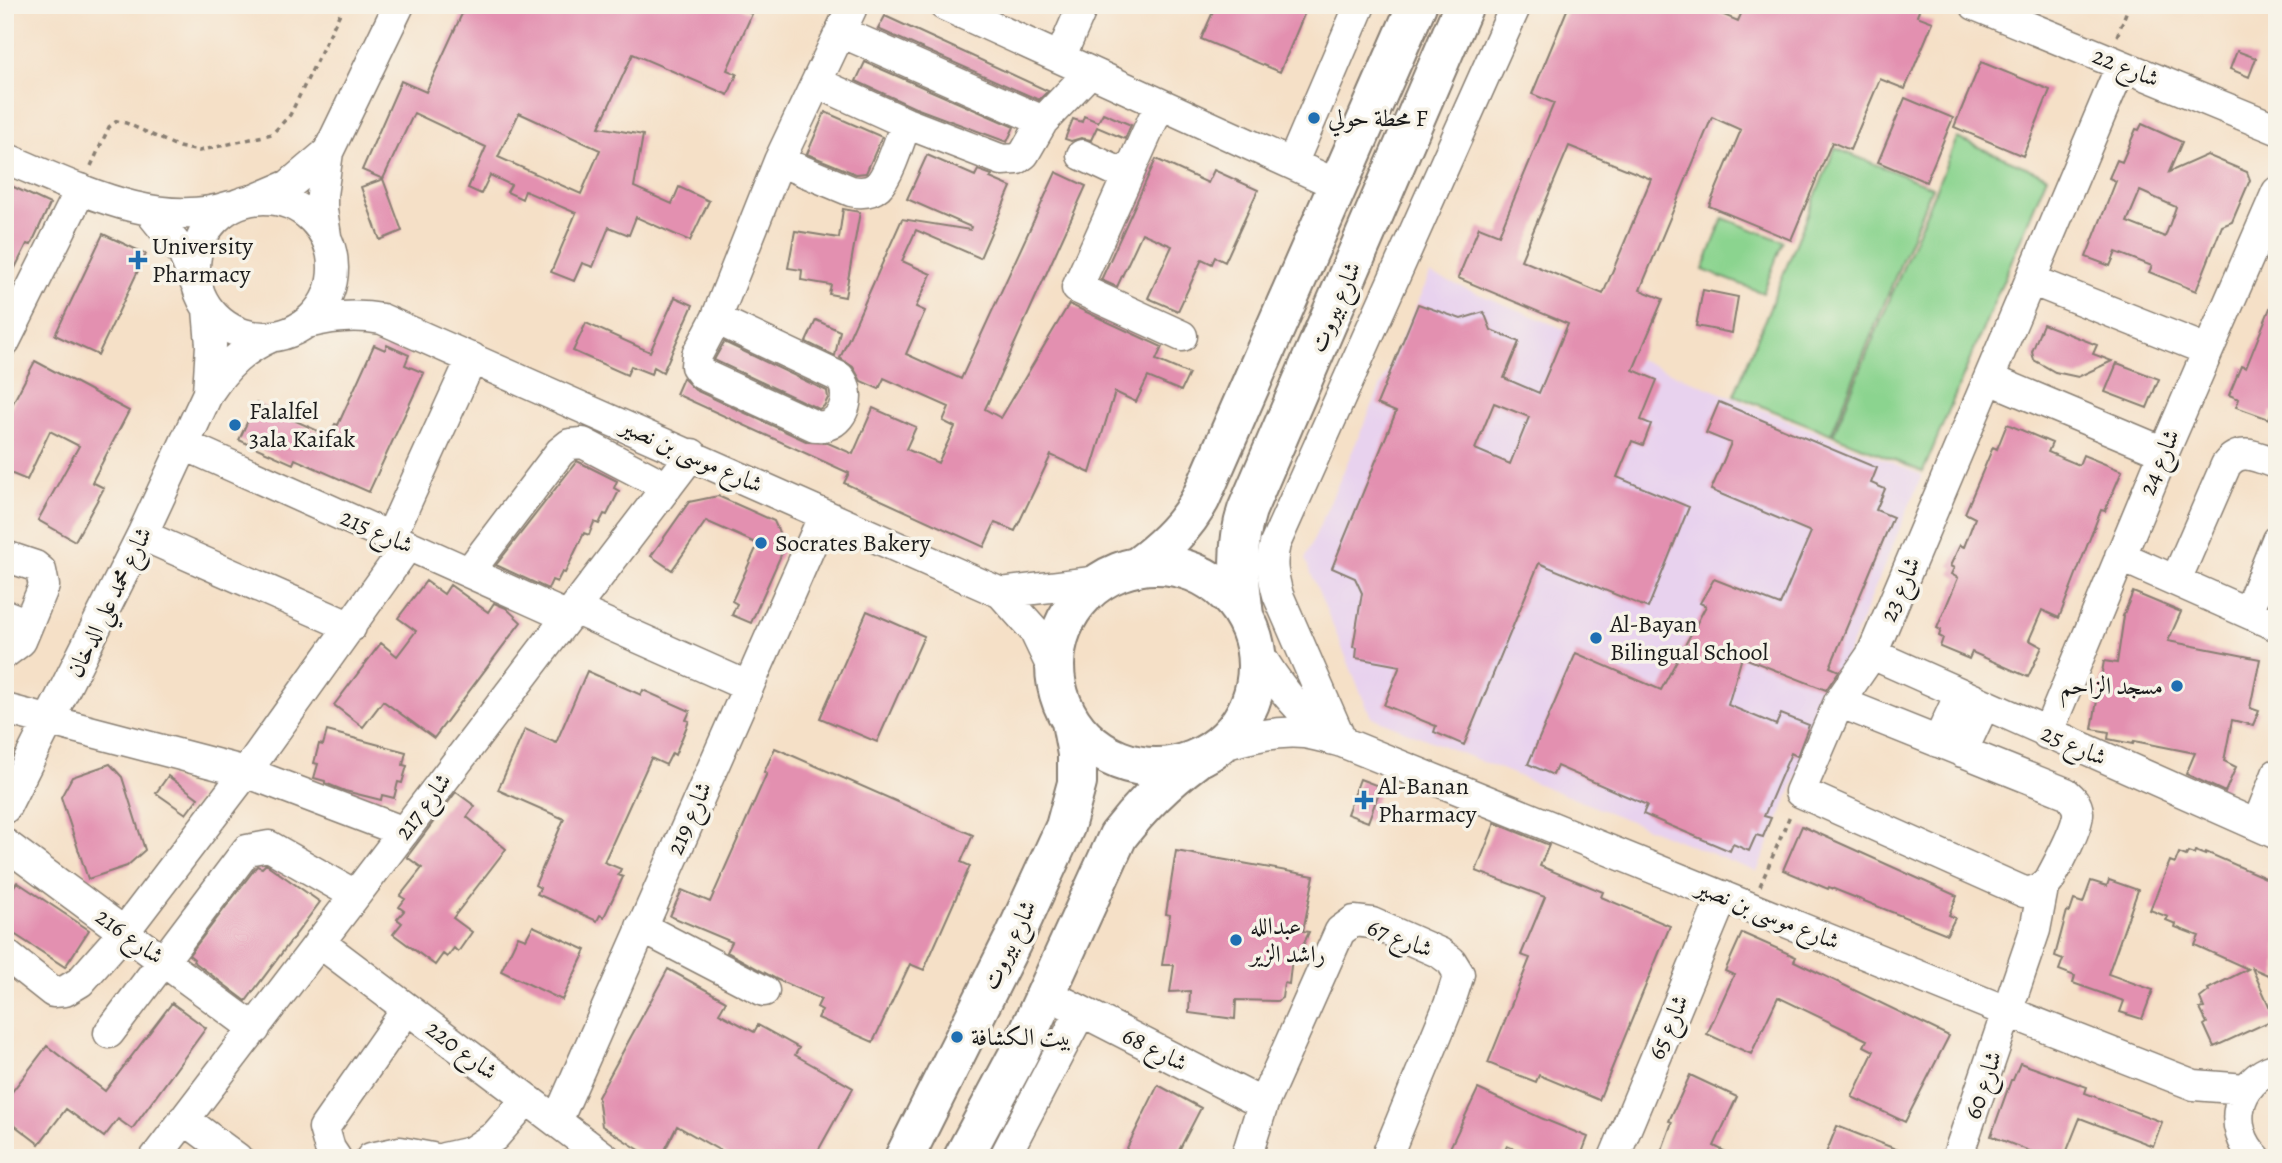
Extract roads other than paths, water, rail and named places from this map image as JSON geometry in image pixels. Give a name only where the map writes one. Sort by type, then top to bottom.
[{"type":"main road","name":"شارع بيروت","points":[[1137,567],[1170,540],[1196,508],[1417,5]]},
{"type":"main road","name":"شارع بيروت","points":[[1250,631],[1238,566],[1239,539],[1247,510],[1459,9]]},
{"type":"main road","points":[[1296,397],[1277,396],[1270,382],[1314,273],[1331,201]]},
{"type":"main road","points":[[980,1151],[1009,1071],[1118,836],[1142,806],[1173,776],[1206,753],[1239,722],[1254,692],[1257,670],[1250,631],[1221,588],[1198,574],[1173,566],[1155,565],[1118,572],[1086,593],[1065,621],[1058,638],[1055,674],[1057,691],[1071,722],[1100,750],[1127,763],[1157,767],[1177,765],[1206,753]]},
{"type":"main road","name":"شارع بيروت","points":[[904,1158],[1013,940],[1069,815],[1077,783],[1077,754],[1071,722]]},
{"type":"main road","points":[[959,1047],[965,1070],[975,1078],[999,1078],[1009,1071]]},
{"type":"main road","points":[[923,1121],[938,1109],[956,1109],[970,1119],[980,1151]]},
{"type":"street","points":[[150,212],[183,253],[203,300],[223,324],[242,334],[263,337],[286,334],[307,323],[323,305],[332,283],[330,248],[322,210],[328,152],[399,5]]},
{"type":"street","points":[[716,319],[839,377],[846,384],[847,395],[836,419],[827,425],[815,426],[702,374],[696,366],[697,355],[716,319],[779,161],[853,5]]},
{"type":"street","points":[[944,5],[1292,164],[1331,201]]},
{"type":"street","points":[[1060,58],[1083,5]]},
{"type":"street","points":[[1292,164],[1360,5]]},
{"type":"street","points":[[1342,742],[1278,595],[1272,573],[1275,544],[1516,5]]},
{"type":"street","name":"شارع 22","points":[[1975,5],[2277,129]]},
{"type":"street","points":[[841,32],[1043,121]]},
{"type":"street","name":"شارع 23","points":[[2043,888],[2024,892],[1800,792],[1839,702],[1872,654],[2031,280],[2114,63]]},
{"type":"street","points":[[818,83],[906,123],[1009,161],[1024,155],[1043,121],[1090,72]]},
{"type":"street","points":[[1160,104],[1077,288],[1182,336]]},
{"type":"street","points":[[779,161],[860,193],[878,186],[884,177],[906,123]]},
{"type":"street","points":[[5,158],[81,189],[150,212],[180,215],[196,214],[244,202],[289,185],[328,152]]},
{"type":"street","points":[[1082,155],[1127,176]]},
{"type":"street","points":[[9,327],[81,189]]},
{"type":"street","name":"شارع 24","points":[[2047,734],[2207,350],[2277,192]]},
{"type":"street","points":[[203,300],[194,271],[197,251],[205,232],[218,217],[244,202],[276,200],[296,206],[313,219],[330,248]]},
{"type":"street","name":"شارع موسى بن نصير","points":[[330,248],[350,287],[382,318]]},
{"type":"street","points":[[2031,280],[2207,350]]},
{"type":"street","name":"شارع محمد علي الدخان","points":[[203,300],[211,345],[208,394]]},
{"type":"street","name":"شارع موسى بن نصير","points":[[307,323],[341,315],[382,318],[1001,593],[1034,630],[1055,674]]},
{"type":"street","name":"شارع محمد علي الدخان","points":[[5,808],[142,535],[208,394],[235,358],[273,336]]},
{"type":"street","points":[[5,954],[48,989],[61,992],[80,982],[124,932],[246,772],[351,627],[399,542],[472,358]]},
{"type":"street","points":[[1990,379],[2164,452]]},
{"type":"street","points":[[469,572],[560,452],[570,444],[583,443],[667,487]]},
{"type":"street","name":"شارع 215","points":[[186,445],[399,542],[747,686]]},
{"type":"street","points":[[2176,580],[2226,465],[2232,457],[2239,453],[2250,454],[2277,464]]},
{"type":"street","name":"شارع 217","points":[[155,1158],[692,454]]},
{"type":"street","name":"شارع 219","points":[[557,1121],[824,515]]},
{"type":"street","points":[[142,535],[351,627]]},
{"type":"street","points":[[2248,612],[2277,540]]},
{"type":"street","points":[[5,556],[35,566],[44,578],[42,593],[17,619],[20,640],[5,653]]},
{"type":"street","points":[[2120,556],[2277,625]]},
{"type":"street","points":[[1001,593],[1100,582]]},
{"type":"street","name":"شارع موسى بن نصير","points":[[1250,631],[1282,690],[1309,719],[1342,742]]},
{"type":"street","name":"شارع 25","points":[[1872,654],[2267,830]]},
{"type":"street","points":[[1950,748],[1972,699]]},
{"type":"street","name":"شارع 60","points":[[1839,702],[2066,793],[2076,804],[2078,818],[2049,881],[2043,888],[2035,930],[1957,1158]]},
{"type":"street","points":[[5,709],[246,772],[404,832]]},
{"type":"street","name":"شارع موسى بن نصير","points":[[1206,753],[1260,735],[1305,733],[1342,742],[2194,1085],[2246,1089]]},
{"type":"street","points":[[2267,830],[2277,774]]},
{"type":"street","name":"شارع 216","points":[[5,844],[255,1030]]},
{"type":"street","points":[[109,1033],[247,850],[269,846],[355,895]]},
{"type":"street","name":"شارع 65","points":[[1614,1158],[1723,896]]},
{"type":"street","name":"شارع 67","points":[[1246,1158],[1263,1104],[1340,932],[1354,921],[1372,923],[1440,953],[1451,961],[1459,974],[1449,1005],[1386,1158]]},
{"type":"street","points":[[641,927],[764,991]]},
{"type":"street","name":"شارع 220","points":[[319,942],[605,1158]]},
{"type":"street","name":"شارع 68","points":[[1046,993],[1263,1104]]},
{"type":"street","points":[[336,1158],[330,1149],[324,1128],[407,1009]]},
{"type":"street","points":[[980,1151],[1081,1011]]},
{"type":"street","points":[[2237,1125],[2238,1106],[2246,1089],[2258,1077],[2277,1068]]},
{"type":"street","name":"شارع موسى بن نصير","points":[[2194,1085],[2237,1125],[2242,1142],[2255,1157]]},
{"type":"street","points":[[444,1158],[471,1152],[495,1136],[527,1099]]},
{"type":"street","points":[[184,1119],[237,1158]]},
{"type":"street","points":[[371,1158],[400,1152],[432,1158]]},
{"type":"place","name":"محطة حولي F","points":[[1314,118]]},
{"type":"place","name":"University Pharmacy","points":[[138,260]]},
{"type":"place","name":"Falalfel 3ala Kaifak","points":[[235,425]]},
{"type":"place","name":"Socrates Bakery","points":[[761,543]]},
{"type":"place","name":"Al-Bayan Bilingual School","points":[[1596,638]]},
{"type":"place","name":"مسجد الزاحم","points":[[2177,686]]},
{"type":"place","name":"Al-Banan Pharmacy","points":[[1364,800]]},
{"type":"place","name":"عبدالله راشد الزير","points":[[1236,940]]},
{"type":"place","name":"بيت الكشافة","points":[[957,1037]]}]
